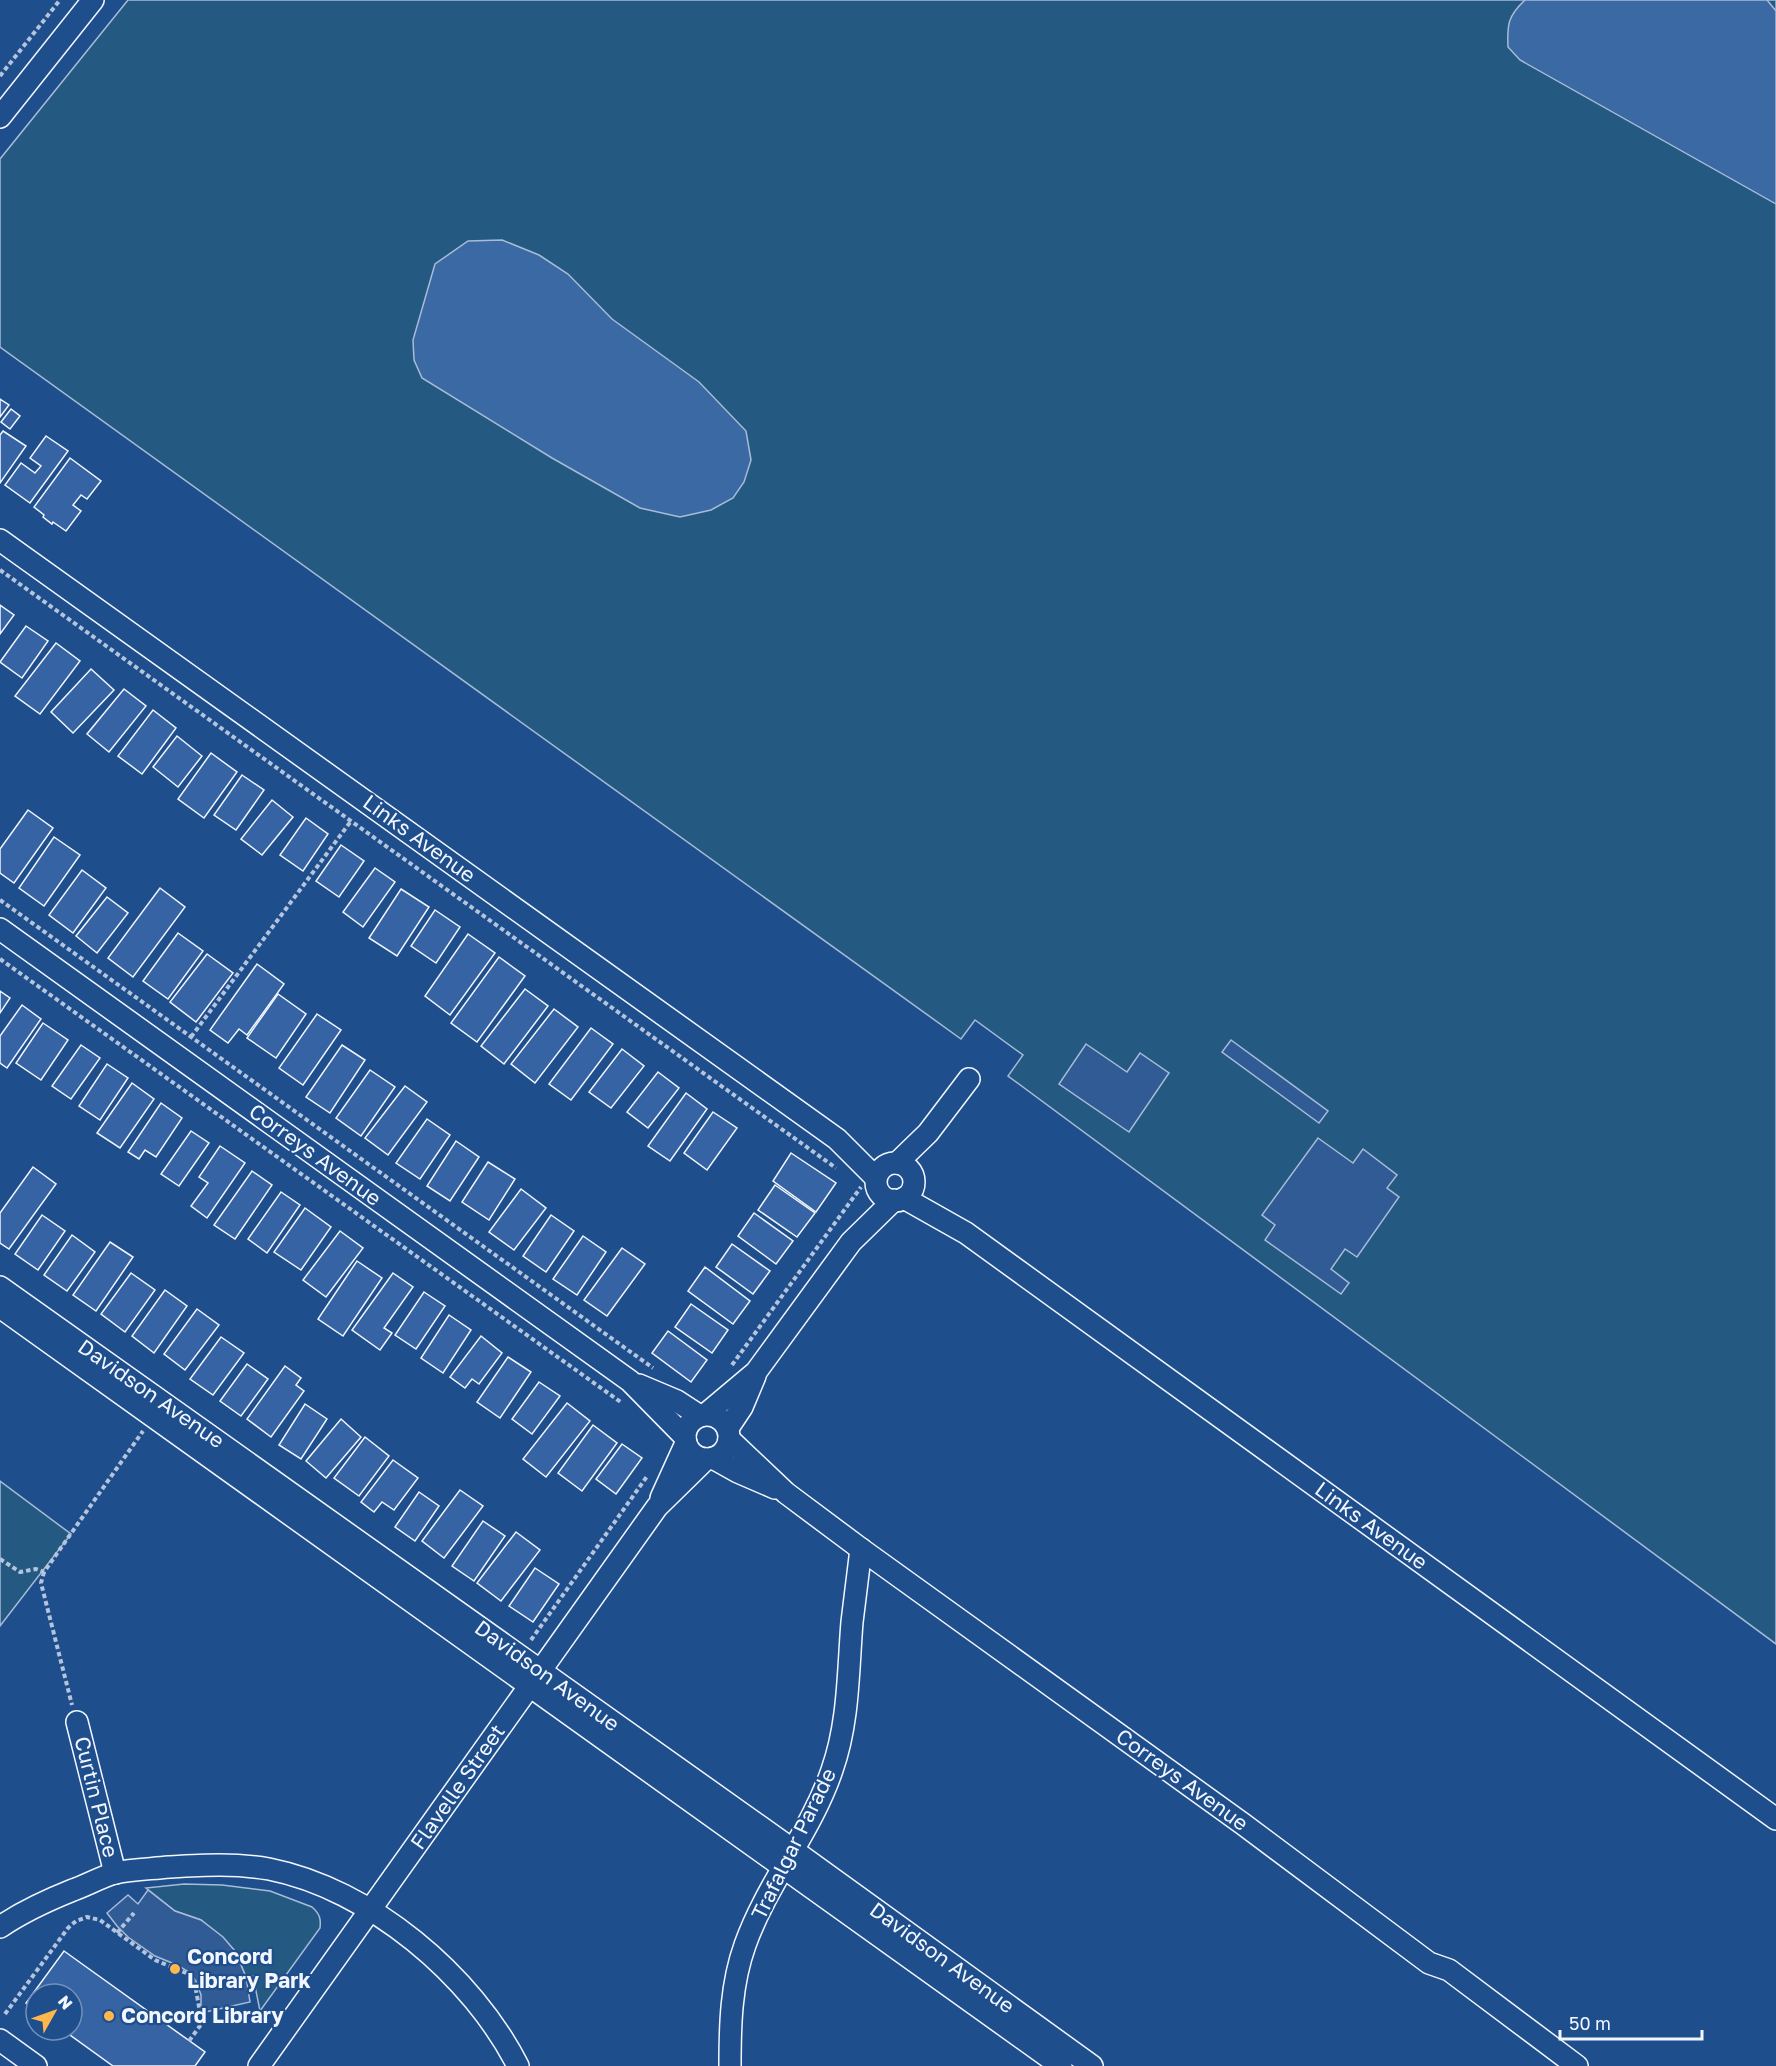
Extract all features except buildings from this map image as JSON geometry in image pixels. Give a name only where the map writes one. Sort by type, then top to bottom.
[{"type":"street","points":[[0,117],[93,0]]},
{"type":"street","name":"Links Avenue","points":[[0,540],[837,1139],[891,1182],[966,1233],[1776,1819]]},
{"type":"street","name":"Correys Avenue","points":[[0,929],[630,1381],[686,1440]]},
{"type":"street","points":[[756,1372],[689,1424],[686,1440],[694,1454],[710,1458],[724,1451],[728,1434],[756,1372],[851,1242],[891,1182],[969,1079]]},
{"type":"street","name":"Davidson Avenue","points":[[0,1287],[535,1679]]},
{"type":"street","name":"Davidson Avenue","points":[[0,1307],[535,1679],[788,1859],[1092,2066]]},
{"type":"street","name":"Correys Avenue","points":[[630,1381],[703,1415]]},
{"type":"street","points":[[703,1415],[719,1418],[728,1434]]},
{"type":"street","name":"Correys Avenue","points":[[728,1434],[786,1493],[861,1549],[1243,1824],[1429,1964],[1449,1970],[1578,2066]]},
{"type":"street","name":"Flavelle Street","points":[[657,1507],[686,1440]]},
{"type":"street","name":"Correys Avenue","points":[[710,1458],[786,1493]]},
{"type":"street","name":"Flavelle Street","points":[[259,2066],[657,1507],[710,1458]]},
{"type":"street","name":"Trafalgar Parade","points":[[730,2066],[729,2024],[735,1982],[745,1945],[766,1898],[821,1798],[829,1779],[844,1725],[861,1549]]},
{"type":"street","name":"Curtin Place","points":[[77,1722],[115,1873]]},
{"type":"street","name":"Davidson Avenue","points":[[788,1859],[1061,2066]]},
{"type":"street","points":[[0,1927],[11,1919],[59,1896],[115,1873],[224,1864],[294,1875],[371,1910],[430,1953],[464,1989],[501,2037],[518,2066]]},
{"type":"street","points":[[0,2040],[36,2066]]},
{"type":"path","points":[[0,76],[60,0]]},
{"type":"path","points":[[0,570],[842,1173]]},
{"type":"path","points":[[191,1037],[351,821]]},
{"type":"path","points":[[0,900],[662,1375]]},
{"type":"path","points":[[0,959],[623,1404]]},
{"type":"path","points":[[729,1369],[891,1182]]},
{"type":"path","points":[[77,1722],[41,1583],[44,1572],[143,1431]]},
{"type":"path","points":[[527,1645],[653,1468]]},
{"type":"path","points":[[0,1559],[20,1572],[36,1569],[44,1572]]},
{"type":"path","points":[[117,1933],[134,1913]]},
{"type":"path","points":[[5,2014],[68,1928],[76,1921],[87,1917],[100,1920],[155,1960],[186,1973],[195,1985],[202,2023],[189,2041]]},
{"type":"shaded area","points":[[128,0],[1776,0],[1776,1644],[1008,1076],[1023,1055],[975,1020],[961,1039],[0,347],[0,159]]},
{"type":"shaded area","points":[[1525,0],[1767,0],[1776,11],[1776,204],[1520,60],[1508,47],[1508,32],[1512,16]]},
{"type":"shaded area","points":[[502,240],[539,255],[568,274],[612,319],[699,382],[746,431],[751,460],[744,482],[733,498],[711,510],[680,517],[640,508],[552,458],[422,378],[414,360],[413,340],[435,264],[468,241]]},
{"type":"shaded area","points":[[1231,1040],[1328,1111],[1319,1123],[1222,1052]]},
{"type":"shaded area","points":[[1086,1044],[1127,1072],[1140,1053],[1169,1073],[1129,1132],[1059,1084]]},
{"type":"shaded area","points":[[1318,1138],[1353,1163],[1363,1149],[1397,1175],[1387,1188],[1399,1197],[1357,1257],[1345,1249],[1331,1269],[1349,1283],[1341,1294],[1265,1240],[1275,1225],[1262,1215]]},
{"type":"shaded area","points":[[0,1481],[71,1534],[0,1626]]},
{"type":"shaded area","points":[[184,1884],[222,1885],[270,1891],[312,1907],[318,1914],[320,1928],[260,2011],[253,1976],[246,1977],[235,1951],[201,1920],[175,1911],[146,1888]]},
{"type":"shaded area","points":[[148,1890],[175,1911],[201,1920],[223,1937],[235,1951],[246,1977],[250,2002],[201,2013],[201,1995],[196,1981],[189,1972],[155,1956],[128,1937],[117,1926],[107,1913],[128,1895],[138,1904]]},
{"type":"place","name":"Concord Library Park","points":[[175,1969]]},
{"type":"place","name":"Concord Library","points":[[109,2016]]}]
